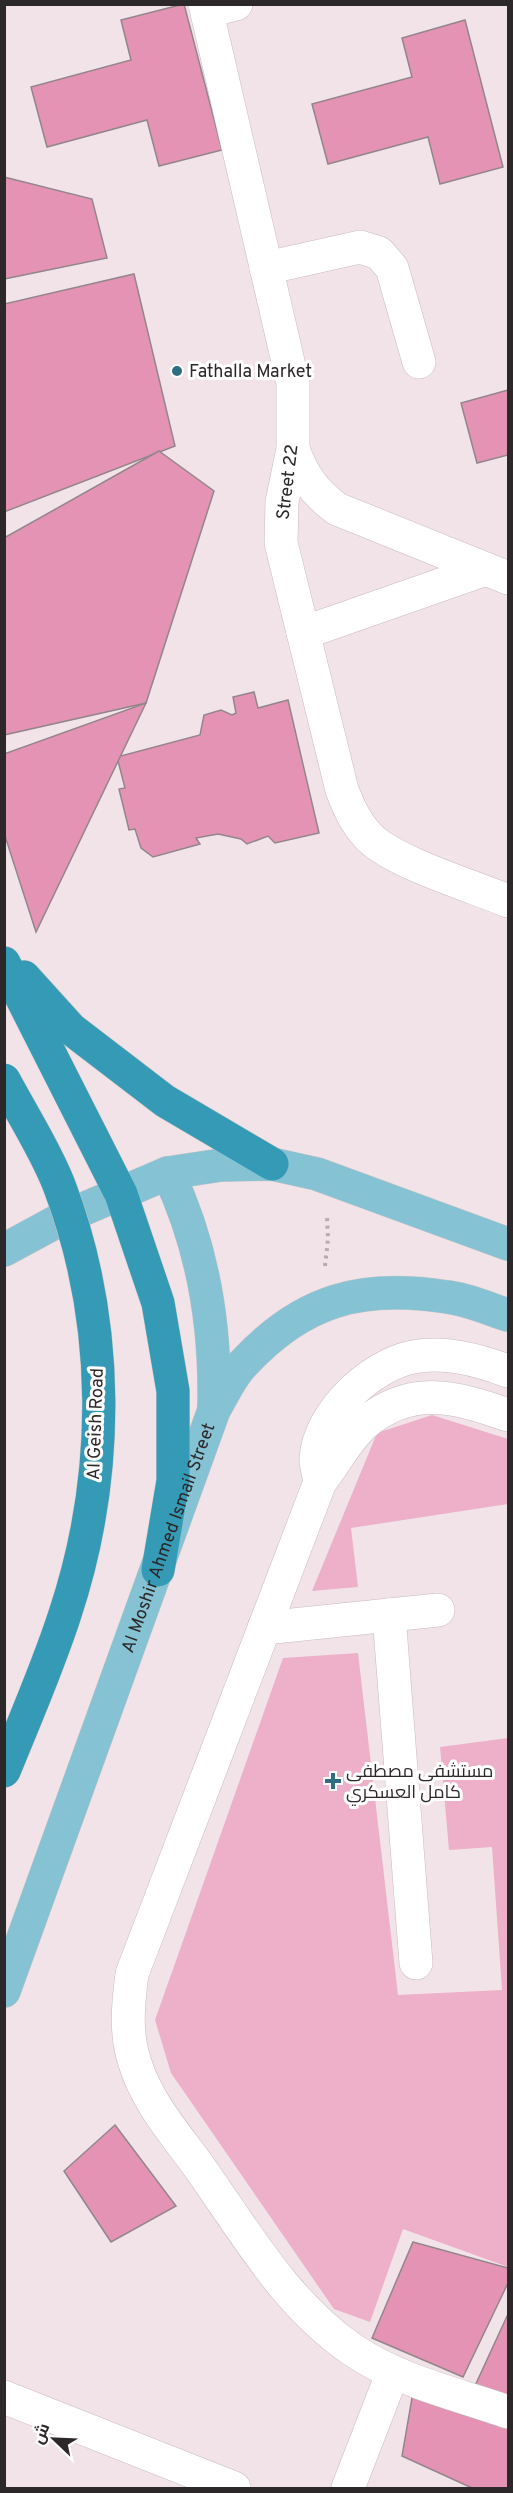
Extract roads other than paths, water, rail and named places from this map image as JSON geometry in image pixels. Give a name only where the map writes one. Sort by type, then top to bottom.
[{"type":"highway","points":[[4,954],[71,1029],[165,1101],[272,1164]]},
{"type":"highway","points":[[4,963],[121,1194],[158,1303],[172,1391],[173,1481],[158,1569]]},
{"type":"highway","name":"Al Geish Road","points":[[4,1080],[58,1183],[76,1233],[88,1288],[96,1342],[99,1397],[98,1452],[80,1560],[58,1634],[4,1771]]},
{"type":"main road","points":[[4,1250],[65,1217],[168,1173],[221,1165],[272,1164],[317,1174],[508,1244]]},
{"type":"main road","points":[[168,1173],[184,1206],[206,1286],[215,1369],[214,1410]]},
{"type":"main road","name":"Al Moshir Ahmed Ismail Street","points":[[4,1990],[214,1410],[242,1365],[281,1328],[313,1307],[380,1292],[448,1297],[508,1315]]},
{"type":"street","name":"Street 22","points":[[216,7],[266,268],[293,383],[293,449],[282,502],[281,543],[342,790],[353,816],[370,838],[392,854],[508,901]]},
{"type":"street","points":[[266,268],[360,246],[379,253],[392,268],[419,362]]},
{"type":"street","points":[[293,449],[302,473],[317,494],[337,508],[497,573]]},
{"type":"street","points":[[303,633],[497,573]]},
{"type":"street","points":[[320,1482],[316,1459],[321,1437],[342,1401],[374,1373],[412,1357],[455,1355],[508,1371]]},
{"type":"street","points":[[508,1415],[449,1397],[419,1397],[390,1407],[364,1424],[320,1482],[132,1974],[127,2019],[135,2063],[154,2104],[290,2295],[328,2332],[355,2352],[393,2372],[508,2412]]},
{"type":"street","points":[[264,1628],[438,1610]]},
{"type":"street","points":[[389,1615],[416,1963]]},
{"type":"street","points":[[348,2488],[393,2372]]},
{"type":"street","points":[[4,2397],[234,2488]]},
{"type":"place","name":"Fathalla Market","points":[[177,371]]},
{"type":"place","name":"مستشفى مصطفى كامل العسكري","points":[[333,1781]]}]
